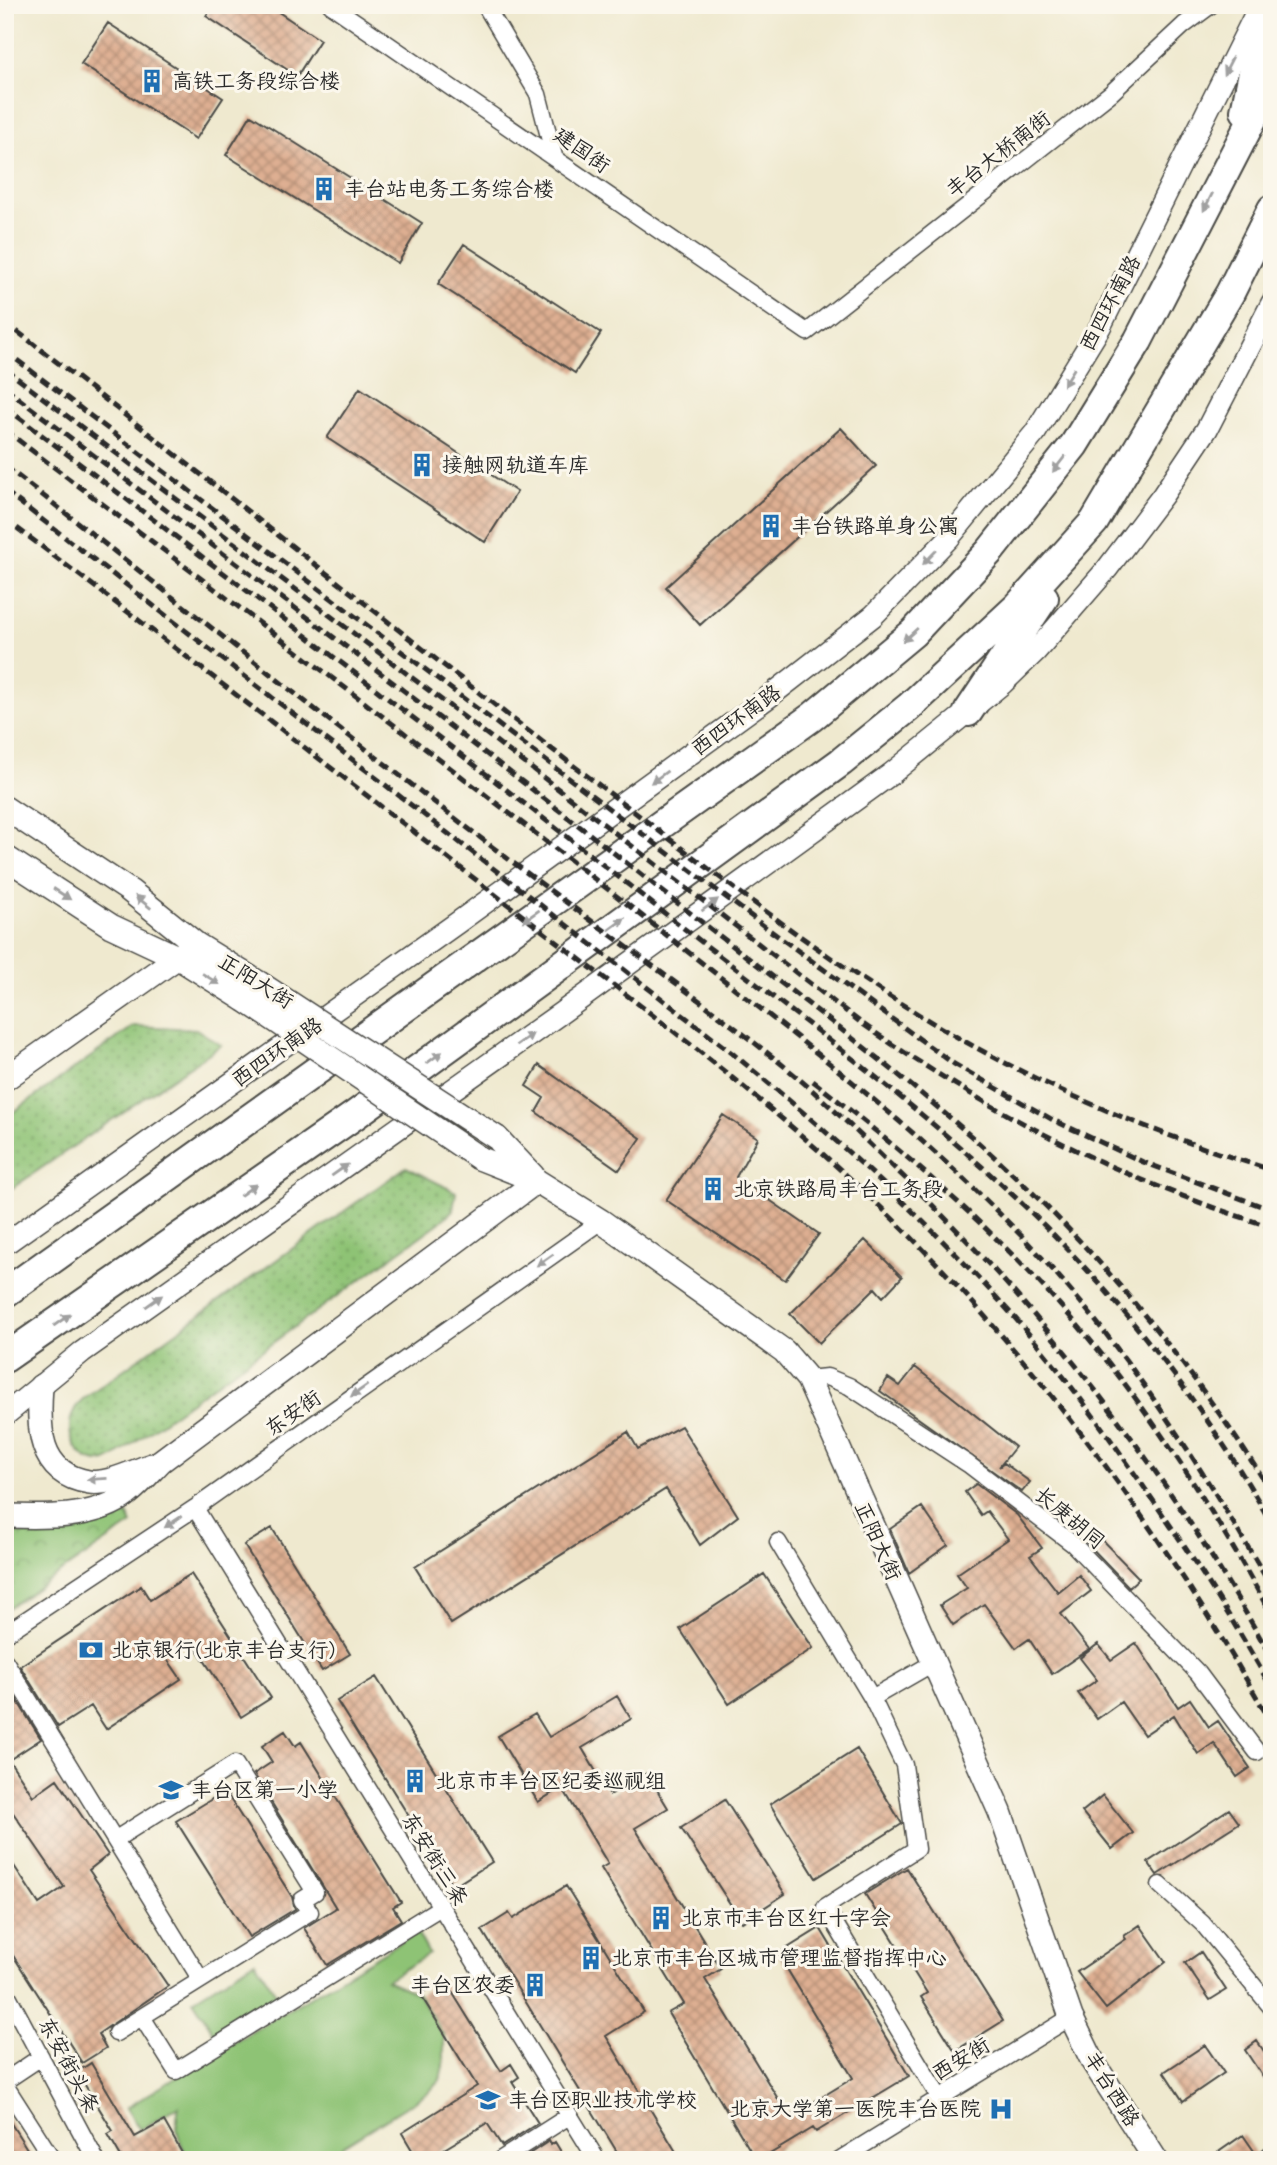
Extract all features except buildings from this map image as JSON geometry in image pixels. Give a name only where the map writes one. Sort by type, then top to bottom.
[{"type":"highway","points":[[1238,142],[1267,5]]},
{"type":"highway","name":"西四环南路","points":[[5,1293],[812,717],[913,633],[990,551],[1074,445],[1138,341],[1238,142],[1272,81]]},
{"type":"highway","points":[[968,712],[1094,522],[1230,293],[1272,209]]},
{"type":"highway","points":[[5,1358],[355,1115],[841,762],[909,707],[1018,606],[1094,522]]},
{"type":"main road","name":"正阳大街","points":[[5,808],[130,891],[253,991],[479,1158],[537,1181],[601,1221],[784,1351],[808,1379],[1000,1812],[1070,2017]]},
{"type":"main road","name":"正阳大街","points":[[5,857],[111,926],[253,991],[497,1138],[537,1181]]},
{"type":"main road","points":[[5,1079],[197,944]]},
{"type":"main road","points":[[5,1516],[41,1517],[88,1511],[122,1499],[162,1461],[537,1181]]},
{"type":"main road","points":[[41,1386],[38,1424],[44,1452],[64,1472],[90,1482],[117,1478],[162,1461]]},
{"type":"main road","name":"丰台西路","points":[[1070,2017],[1093,2062],[1156,2160]]},
{"type":"street","name":"建国街","points":[[331,5],[807,332]]},
{"type":"street","points":[[485,5],[538,94],[554,156]]},
{"type":"street","name":"丰台大桥南街","points":[[807,332],[1111,93],[1184,24],[1211,5]]},
{"type":"street","name":"西四环南路","points":[[5,1244],[457,923],[770,696],[873,616],[948,539],[1035,433],[1100,327],[1259,5]]},
{"type":"street","points":[[5,1415],[82,1352],[561,1013],[825,822],[968,712],[1036,651],[1107,569],[1163,495],[1207,429],[1272,303]]},
{"type":"street","name":"东安街","points":[[5,1634],[195,1507],[601,1221]]},
{"type":"street","name":"长庚胡同","points":[[808,1379],[827,1377],[849,1386],[968,1464],[1073,1544],[1198,1673],[1257,1752]]},
{"type":"street","name":"东安街三条","points":[[195,1507],[597,2160]]},
{"type":"street","points":[[778,1542],[872,1698],[904,1765],[916,1849],[825,1907],[939,2097]]},
{"type":"street","points":[[5,1661],[201,1980]]},
{"type":"street","points":[[872,1698],[933,1663]]},
{"type":"street","points":[[116,1839],[235,1764],[315,1892],[302,1900],[310,1912],[116,2033]]},
{"type":"street","points":[[1160,1885],[1203,1924],[1272,2008]]},
{"type":"street","points":[[142,2017],[176,2071],[441,1908]]},
{"type":"street","name":"东安街头条","points":[[5,1990],[96,2160]]},
{"type":"street","name":"西安街","points":[[839,2160],[1070,2017]]},
{"type":"street","points":[[41,2057],[5,2083],[53,2160]]},
{"type":"street","points":[[500,2160],[569,2116]]},
{"type":"street","points":[[1264,2160],[1272,2153]]},
{"type":"green space","points":[[134,1026],[196,1029],[221,1045],[5,1193],[5,1118]]},
{"type":"green space","points":[[406,1167],[456,1192],[453,1210],[439,1223],[114,1457],[96,1462],[79,1452],[70,1432],[71,1420],[75,1409],[84,1398]]},
{"type":"green space","points":[[127,1514],[132,1524],[5,1610],[5,1533],[71,1533]]},
{"type":"green space","points":[[417,1932],[429,1954],[386,1980],[418,1994],[444,2036],[444,2062],[440,2080],[428,2093],[320,2160],[190,2160],[178,2134],[179,2106],[140,2130],[126,2108]]},
{"type":"green space","points":[[255,1961],[278,1997],[216,2036],[193,2000]]},
{"type":"railway","points":[[5,322],[570,763],[739,892],[868,983],[955,1036],[1043,1082],[1178,1139],[1272,1170]]},
{"type":"railway","points":[[5,351],[768,929],[954,1064],[1053,1120],[1143,1162],[1272,1210]]},
{"type":"railway","points":[[5,369],[518,758],[860,1022],[908,1055],[1007,1114],[1110,1166],[1217,1209],[1272,1227]]},
{"type":"railway","points":[[5,388],[584,830],[877,1058],[980,1144],[1076,1237],[1155,1328],[1228,1426],[1272,1493]]},
{"type":"railway","points":[[5,407],[500,784],[858,1063],[954,1142],[1045,1226],[1139,1330],[1197,1406],[1272,1525]]},
{"type":"railway","points":[[5,430],[655,926],[856,1085],[953,1169],[1044,1260],[1108,1337],[1194,1459],[1272,1588]]},
{"type":"railway","points":[[5,466],[533,878],[774,1058],[844,1120],[942,1215],[996,1272],[1098,1394],[1190,1523],[1272,1659]]},
{"type":"railway","points":[[5,491],[732,1053],[902,1201],[997,1298],[1077,1394],[1198,1567],[1272,1689]]},
{"type":"railway","points":[[5,519],[683,1038],[789,1125],[891,1217],[987,1319],[1077,1428],[1199,1602],[1272,1724]]},
{"type":"railway","points":[[813,1081],[889,1142],[962,1206],[1064,1309],[1120,1377],[1167,1443],[1211,1511],[1272,1616]]},
{"type":"place","name":"高铁工务段综合楼","points":[[152,81]]},
{"type":"place","name":"丰台站电务工务综合楼","points":[[324,189]]},
{"type":"place","name":"接触网轨道车库","points":[[422,465]]},
{"type":"place","name":"丰台铁路单身公寓","points":[[771,526]]},
{"type":"place","name":"北京铁路局丰台工务段","points":[[713,1189]]},
{"type":"place","name":"北京银行(北京丰台支行)","points":[[91,1650]]},
{"type":"place","name":"北京市丰台区纪委巡视组","points":[[415,1781]]},
{"type":"place","name":"丰台区第一小学","points":[[171,1790]]},
{"type":"place","name":"北京市丰台区红十字会","points":[[661,1918]]},
{"type":"place","name":"北京市丰台区城市管理监督指挥中心","points":[[591,1958]]},
{"type":"place","name":"丰台区农委","points":[[535,1985]]},
{"type":"place","name":"丰台区职业技术学校","points":[[488,2100]]},
{"type":"place","name":"北京大学第一医院丰台医院","points":[[1001,2109]]}]
